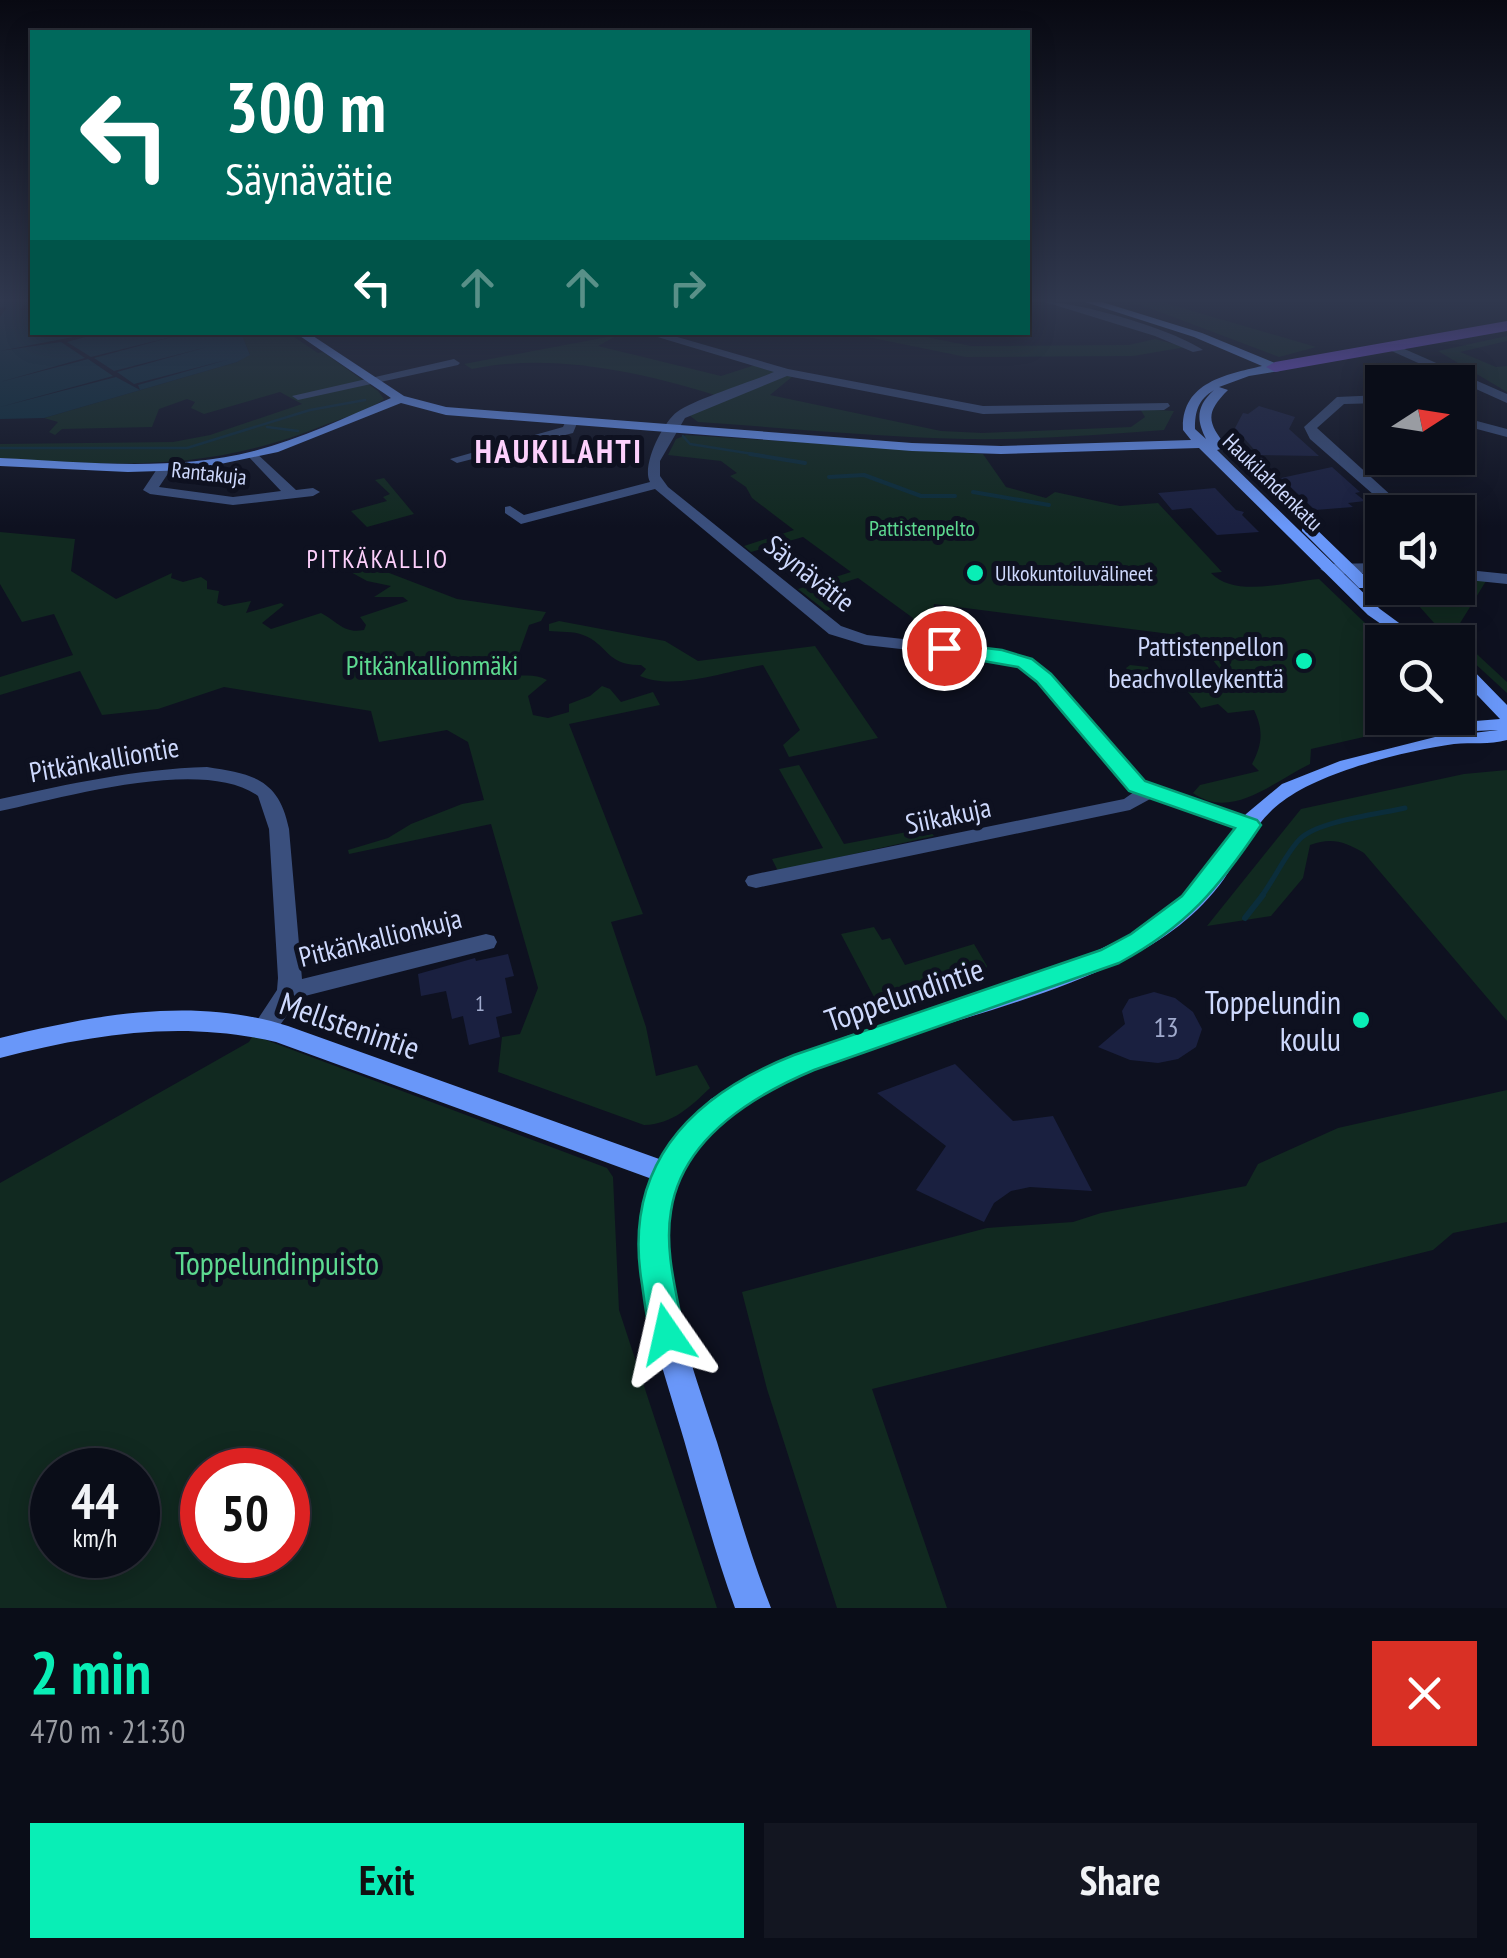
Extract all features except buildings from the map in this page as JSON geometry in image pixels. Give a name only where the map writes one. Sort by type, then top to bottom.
[{"type":"main road","points":[[366,377],[400,399],[426,409],[572,422],[984,450],[1208,443]]},
{"type":"main road","name":"Haukilahdenkatu","points":[[1243,377],[1198,394],[1190,403],[1187,420],[1328,569],[1393,625]]},
{"type":"main road","points":[[0,462],[164,469],[254,456],[400,399]]},
{"type":"main road","name":"Haukilahdenkatu","points":[[1208,443],[1411,625]]},
{"type":"main road","points":[[1475,682],[1507,715]]},
{"type":"main road","points":[[1475,690],[1507,715]]},
{"type":"main road","name":"Toppelundintie","points":[[1453,738],[1470,726],[1507,724]]},
{"type":"main road","name":"Toppelundintie","points":[[752,1608],[667,1334],[658,1293],[654,1212],[666,1173],[692,1135],[720,1108],[770,1076],[1080,970],[1140,941],[1191,902],[1249,825],[1286,789],[1354,765],[1453,738],[1484,739],[1507,733]]},
{"type":"main road","name":"Mellstenintie","points":[[0,1048],[95,1026],[148,1019],[201,1019],[264,1028],[666,1173]]},
{"type":"street","points":[[298,396],[385,377]]},
{"type":"street","points":[[510,510],[521,520],[658,484],[654,461],[680,415],[773,377]]},
{"type":"street","points":[[812,377],[983,410],[1164,406]]},
{"type":"street","points":[[1459,377],[1507,399]]},
{"type":"street","points":[[1365,399],[1341,400],[1310,426],[1315,436],[1381,495]]},
{"type":"street","points":[[457,459],[568,430],[572,422]]},
{"type":"street","points":[[1475,425],[1507,433]]},
{"type":"street","name":"Rantakuja","points":[[254,456],[294,495]]},
{"type":"street","name":"Rantakuja","points":[[164,469],[150,490],[233,501],[294,495]]},
{"type":"street","name":"Säynävätie","points":[[658,484],[842,634],[1002,656],[1025,663],[1044,678],[1137,786],[1249,825]]},
{"type":"street","points":[[294,495],[313,492]]},
{"type":"street","points":[[1328,569],[1365,568]]},
{"type":"street","points":[[1475,576],[1507,579]]},
{"type":"street","name":"Pitkänkalliontie","points":[[0,805],[203,771],[244,779],[261,788],[276,810],[279,829],[289,991]]},
{"type":"street","name":"Siikakuja","points":[[756,882],[1130,804],[1148,791]]},
{"type":"street","name":"Pitkänkallionkuja","points":[[289,991],[486,942]]},
{"type":"street","points":[[264,1028],[289,991]]},
{"type":"green space","points":[[185,377],[358,377],[384,399],[285,440],[205,458],[87,463],[0,458],[0,444],[173,442],[210,435],[302,404],[280,392],[204,414],[191,408],[195,402],[187,399],[159,409],[152,427],[62,429],[55,435],[49,432],[58,422],[44,418]]},
{"type":"green space","points":[[647,377],[792,377],[770,395],[941,431],[1131,427],[1145,417],[1140,409],[1174,411],[1164,430],[1064,437],[932,438],[698,422],[689,415],[724,398]]},
{"type":"green space","points":[[1482,377],[1507,377],[1507,392]]},
{"type":"green space","name":"Pattistenpelto","points":[[686,435],[983,454],[1006,487],[1046,498],[1055,492],[1120,506],[1158,503],[1222,572],[1211,573],[1221,581],[1247,587],[1319,579],[1367,625],[1365,735],[1372,735],[1311,749],[1310,764],[1238,801],[1208,800],[1193,793],[1200,785],[1259,771],[1252,764],[1260,738],[1254,710],[1228,713],[1218,704],[1201,708],[1184,687],[1134,681],[1126,668],[1148,667],[1150,674],[1203,678],[1225,675],[1194,637],[934,604],[928,641],[910,639],[913,618],[858,578],[820,590],[837,607],[826,611],[798,589],[851,572],[803,537],[751,552],[744,546],[794,530],[752,498],[746,487],[730,476],[737,473],[721,461],[668,455],[676,439]]},
{"type":"green space","points":[[384,478],[414,514],[367,527],[351,511],[387,501],[383,497],[390,494],[375,480]]},
{"type":"green space","name":"Pitkänkallionmäki","points":[[0,532],[75,539],[71,571],[116,599],[172,573],[171,578],[183,582],[201,577],[207,581],[207,589],[219,591],[217,603],[224,606],[251,601],[246,613],[281,603],[284,605],[262,623],[271,629],[321,613],[346,629],[364,630],[366,625],[360,617],[408,601],[403,597],[374,597],[391,586],[367,581],[327,559],[325,554],[361,557],[371,566],[457,599],[546,612],[541,621],[529,625],[519,653],[502,671],[547,680],[528,696],[533,715],[548,718],[569,712],[569,704],[590,696],[602,686],[621,702],[653,692],[660,705],[569,724],[643,914],[611,922],[646,1027],[656,1076],[697,1065],[710,1088],[672,1118],[644,1125],[498,1072],[502,1037],[520,1034],[538,988],[491,824],[349,854],[348,850],[388,838],[411,824],[462,804],[484,800],[468,742],[447,730],[379,742],[371,711],[224,687],[158,709],[102,715],[80,671],[0,695],[0,677],[73,655],[54,614],[22,622],[0,584]]},
{"type":"green space","points":[[1475,580],[1486,581],[1475,599]]},
{"type":"green space","points":[[1418,605],[1471,605],[1459,625],[1436,625]]},
{"type":"green space","points":[[559,621],[665,641],[698,661],[815,646],[878,738],[789,757],[783,745],[800,730],[763,665],[684,681],[654,680],[640,676],[646,669],[641,665],[621,662],[583,635],[549,631],[549,624]]},
{"type":"green space","points":[[1475,652],[1507,682],[1507,693],[1475,664]]},
{"type":"green space","points":[[799,765],[844,844],[928,828],[934,836],[778,871],[772,859],[823,848],[779,769]]},
{"type":"green space","points":[[1507,770],[1507,1021],[1364,853],[1344,844],[1325,841],[1310,845],[1303,878],[1271,916],[1207,926],[1301,809],[1464,774]]},
{"type":"green space","points":[[874,927],[882,940],[890,938],[905,965],[974,944],[987,966],[984,974],[920,984],[922,1000],[883,1014],[841,934]]},
{"type":"green space","name":"Toppelundinpuisto","points":[[253,1035],[607,1168],[613,1177],[619,1310],[717,1608],[0,1608],[0,1183],[249,1042]]},
{"type":"green space","points":[[1507,1090],[1507,1222],[1453,1233],[1433,1250],[872,1389],[947,1608],[837,1608],[767,1389],[742,1292],[987,1228],[1073,1222],[1101,1213],[1246,1186],[1258,1164],[1338,1128]]},
{"type":"water","points":[[0,377],[185,377],[44,418],[0,419]]},
{"type":"pier","points":[[109,377],[116,377],[0,407]]},
{"type":"pier","points":[[116,377],[134,384],[166,377],[138,385],[140,390]]},
{"type":"waterway","points":[[0,448],[187,448],[310,410],[365,400]]},
{"type":"waterway","points":[[267,427],[298,431]]},
{"type":"waterway","points":[[683,436],[690,444],[765,456]]},
{"type":"waterway","points":[[750,454],[805,463]]},
{"type":"waterway","points":[[829,477],[864,475],[921,496],[955,496]]},
{"type":"waterway","points":[[973,492],[1049,505]]},
{"type":"waterway","points":[[1261,897],[1295,845],[1309,833],[1334,823],[1405,808]]},
{"type":"waterway","points":[[1245,918],[1263,895]]},
{"type":"place","name":"Ulkokuntoiluvälineet","points":[[975,573]]},
{"type":"place","name":"Pattistenpellon beachvolleykenttä","points":[[1304,661]]},
{"type":"place","name":"Toppelundin koulu","points":[[1361,1020]]},
{"type":"district","name":"HAUKILAHTI","points":[[559,451]]},
{"type":"district","name":"PITKÄKALLIO","points":[[378,559]]},
{"type":"route","points":[[667,1334],[654,1259],[654,1212],[666,1173],[692,1135],[720,1108],[770,1076],[804,1062],[1080,970],[1140,941],[1208,884],[1249,825],[1137,786],[1044,678],[1025,663],[944,648]]}]
